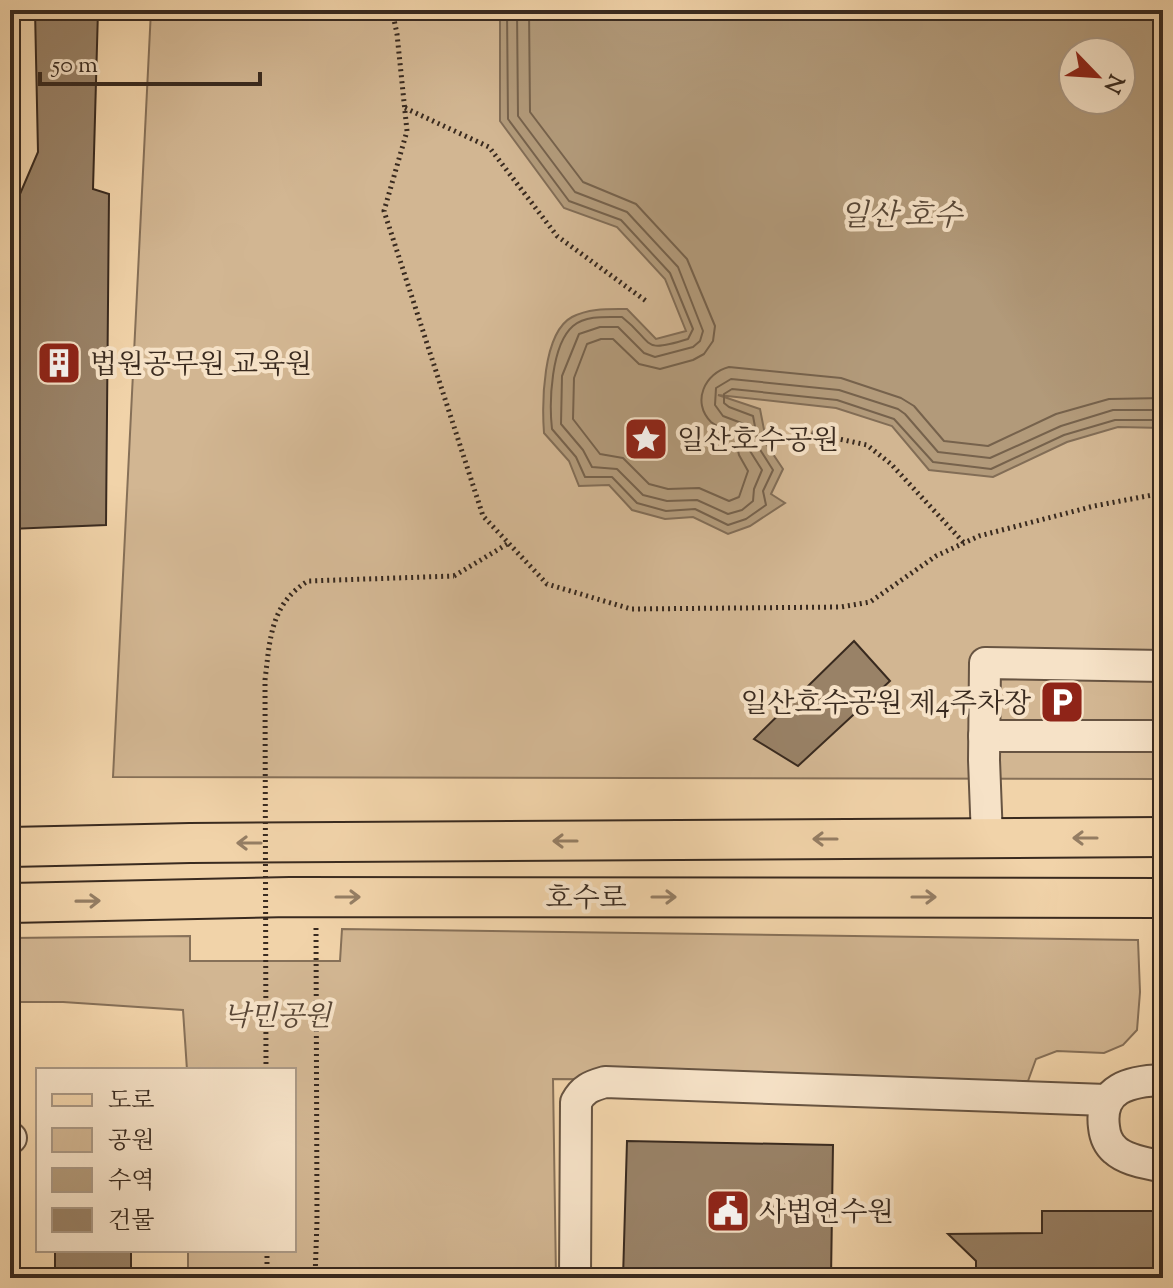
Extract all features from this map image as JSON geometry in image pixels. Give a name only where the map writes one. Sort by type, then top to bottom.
[{"type":"main road","name":"호수로","points":[[10,847],[190,843],[1163,837]]},
{"type":"main road","name":"호수로","points":[[10,903],[290,897],[1163,898]]},
{"type":"lane","points":[[987,838],[985,663],[1163,666]]},
{"type":"lane","points":[[984,736],[1163,736]]},
{"type":"lane","points":[[1163,1080],[1119,1089],[1106,1100],[1103,1119],[1111,1146],[1124,1155],[1163,1167]]},
{"type":"lane","points":[[575,1278],[576,1102],[585,1089],[592,1086],[605,1082],[1106,1100]]},
{"type":"path","points":[[392,10],[407,131],[384,211],[483,516],[547,584],[631,609],[841,607],[870,602],[936,556],[979,536],[1079,510],[1163,493]]},
{"type":"path","points":[[404,107],[489,147],[557,236],[646,301]]},
{"type":"path","points":[[788,428],[867,445],[891,464],[964,543]]},
{"type":"path","points":[[266,1068],[265,680],[279,608],[292,590],[308,581],[454,576],[509,543]]},
{"type":"path","points":[[315,1278],[316,923]]},
{"type":"path","points":[[267,1252],[267,1278]]},
{"type":"green space","name":"일산호수공원","points":[[151,10],[1163,10],[1163,779],[113,777]]},
{"type":"green space","name":"낙민공원","points":[[342,929],[1138,940],[1140,992],[1137,1030],[1123,1045],[1104,1053],[1057,1051],[1036,1059],[1028,1081],[553,1079],[556,1278],[188,1278],[188,1252],[296,1252],[296,1068],[187,1068],[183,1010],[63,1002],[10,1002],[10,938],[190,936],[190,961],[340,961]]},
{"type":"water","name":"일산 호수","points":[[500,10],[1163,10],[1163,428],[1118,427],[1067,442],[993,477],[929,470],[892,426],[836,408],[718,395],[760,409],[767,445],[783,469],[771,494],[785,503],[750,526],[728,534],[693,517],[665,519],[632,510],[609,485],[579,486],[569,461],[544,433],[543,405],[549,353],[562,325],[585,312],[627,309],[656,339],[686,331],[665,279],[617,227],[564,208],[500,121]]},
{"type":"building","name":"법원공무원 교육원","points":[[35,10],[98,10],[93,189],[109,194],[106,525],[10,529],[10,202],[17,201],[38,152]]},
{"type":"building","points":[[854,641],[890,681],[798,766],[754,739]]},
{"type":"building","name":"사법연수원","points":[[627,1141],[833,1145],[831,1278],[623,1278]]},
{"type":"building","name":"사법연수원","points":[[1042,1211],[1163,1211],[1163,1278],[976,1278],[976,1261],[948,1234],[1042,1233]]},
{"type":"building","points":[[55,1252],[131,1252],[131,1278],[55,1278]]},
{"type":"place","name":"법원공무원 교육원","points":[[59,363]]},
{"type":"place","name":"일산호수공원","points":[[646,439]]},
{"type":"place","name":"일산호수공원 제4주차장","points":[[1062,702]]},
{"type":"place","name":"사법연수원","points":[[728,1211]]}]
